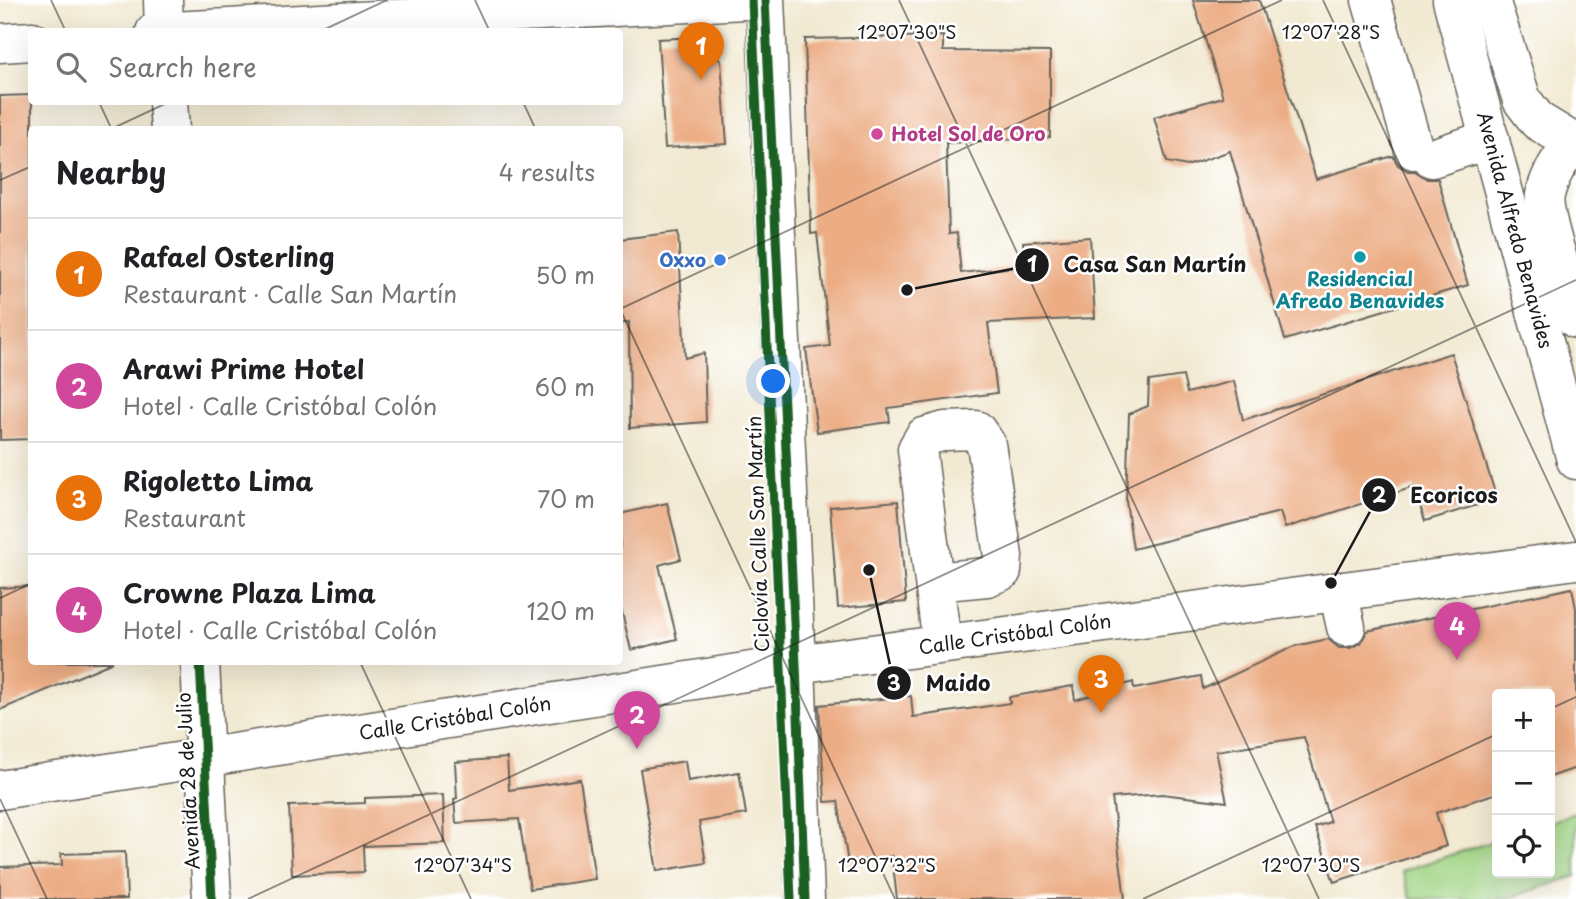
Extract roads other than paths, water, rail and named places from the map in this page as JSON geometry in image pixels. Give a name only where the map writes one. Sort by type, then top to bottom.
[{"type":"street","points":[[163,0],[164,28]]},
{"type":"street","points":[[220,28],[744,0]]},
{"type":"street","points":[[765,0],[805,899]]},
{"type":"street","points":[[1371,0],[1423,154],[1490,138]]},
{"type":"street","name":"Avenida Alfredo Benavides","points":[[1452,0],[1576,460]]},
{"type":"street","name":"Avenida Alfredo Benavides","points":[[1490,0],[1522,100],[1538,121],[1575,143],[1554,168],[1544,198],[1576,318]]},
{"type":"street","points":[[0,43],[28,41]]},
{"type":"street","points":[[168,105],[170,126]]},
{"type":"street","name":"Calle Cristóbal Colón","points":[[0,790],[796,664],[943,644],[1342,609],[1576,559]]},
{"type":"street","points":[[934,582],[943,644]]},
{"type":"street","name":"Avenida 28 de Julio","points":[[200,665],[212,899]]},
{"type":"place","name":"Rafael Osterling","points":[[701,80]]},
{"type":"place","name":"Hotel Sol de Oro","points":[[877,134]]},
{"type":"place","name":"Residencial Afredo Benavides","points":[[1360,257]]},
{"type":"place","name":"Oxxo","points":[[720,260]]},
{"type":"place","name":"Casa San Martín","points":[[907,290]]},
{"type":"place","name":"Maido","points":[[869,570]]},
{"type":"place","name":"Ecoricos","points":[[1331,583]]},
{"type":"place","name":"Crowne Plaza Lima","points":[[1457,660]]},
{"type":"place","name":"Rigoletto Lima","points":[[1101,713]]},
{"type":"place","name":"Arawi Prime Hotel","points":[[637,749]]}]
